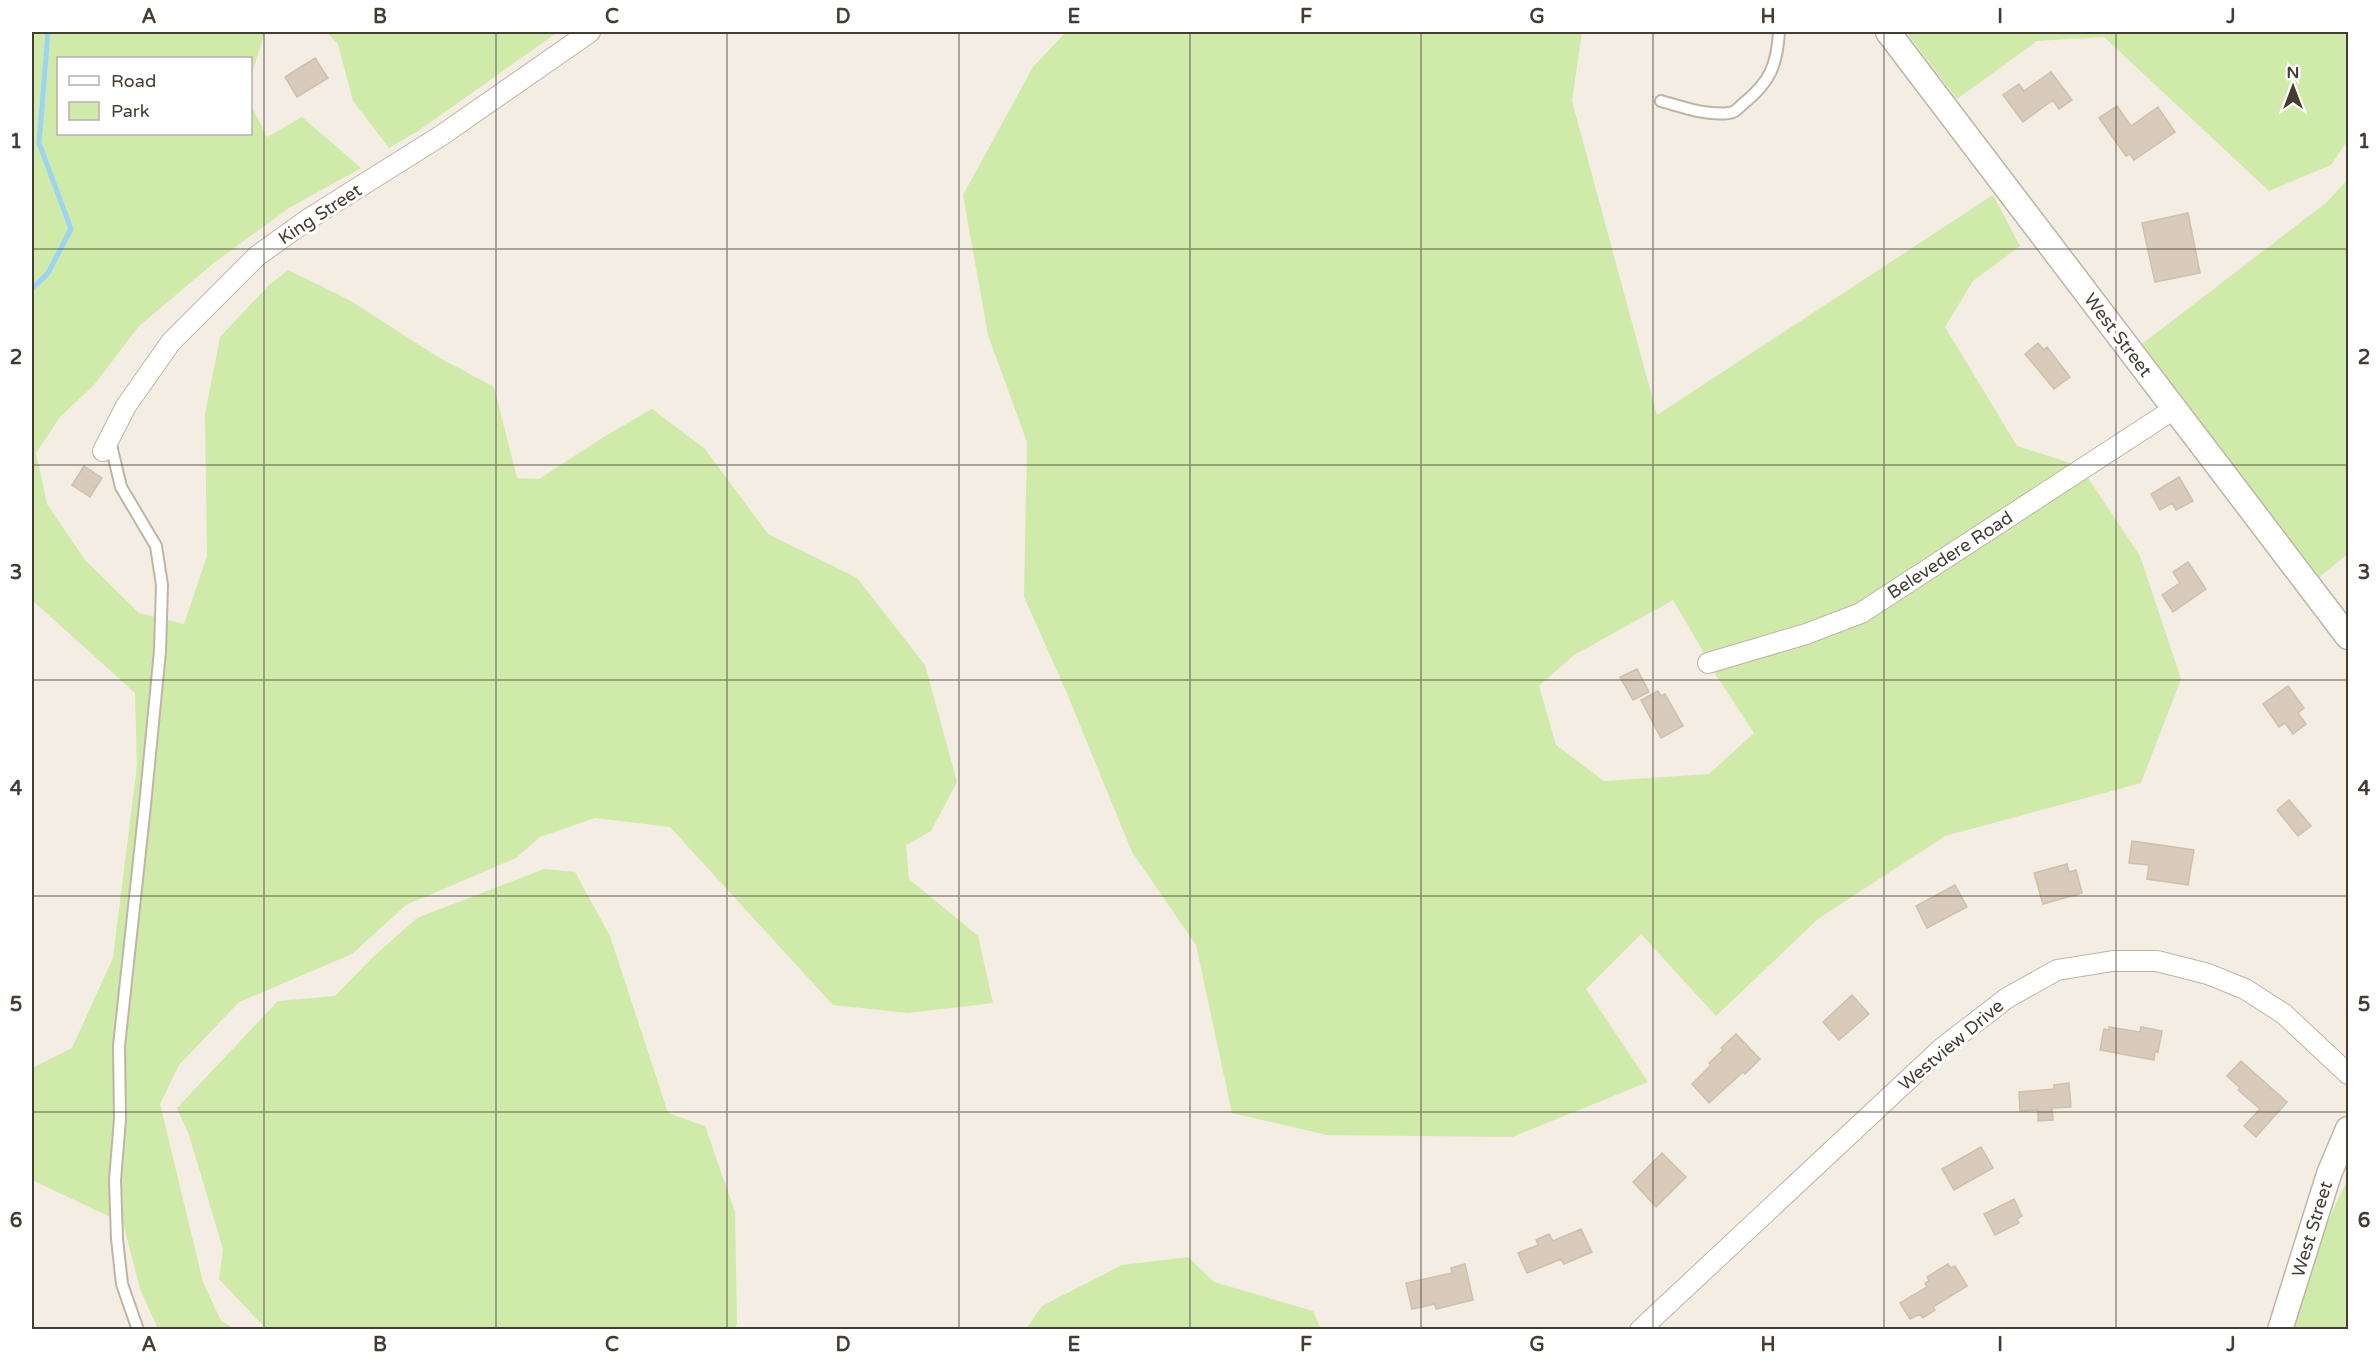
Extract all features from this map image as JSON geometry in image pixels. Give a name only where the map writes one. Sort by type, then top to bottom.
[{"type":"street","name":"King Street","points":[[106,444],[126,406],[171,342],[257,256],[310,219],[442,135],[590,32]]},
{"type":"street","name":"West Street","points":[[1888,32],[2349,637]]},
{"type":"street","name":"Belevedere Road","points":[[1708,663],[1806,634],[1861,613],[2174,409]]},
{"type":"street","name":"Westview Drive","points":[[1640,1329],[1942,1048],[2007,998],[2057,970],[2113,961],[2157,961],[2208,974],[2245,989],[2284,1014],[2349,1074]]},
{"type":"street","name":"West Street","points":[[2280,1329],[2329,1174],[2349,1129]]},
{"type":"lane","points":[[1661,101],[1712,114],[1732,113],[1754,95],[1771,75],[1778,56],[1779,32]]},
{"type":"lane","points":[[106,444],[121,487],[156,546],[162,585],[160,651],[146,805],[119,1046],[120,1119],[115,1180],[117,1239],[122,1284],[138,1329]]},
{"type":"green space","points":[[32,32],[265,32],[252,73],[252,57],[57,57],[57,135],[252,135],[252,107],[267,137],[302,117],[361,168],[289,208],[215,262],[139,326],[94,385],[60,417],[36,453],[47,504],[85,560],[139,613],[184,624],[207,556],[205,414],[220,337],[270,284],[288,270],[349,300],[438,357],[494,387],[517,478],[539,479],[652,409],[705,449],[768,534],[857,578],[925,665],[957,782],[931,831],[906,845],[909,879],[978,936],[993,1003],[908,1013],[833,1005],[670,827],[595,818],[540,837],[516,858],[406,905],[352,954],[239,1002],[179,1065],[160,1104],[203,1282],[221,1321],[235,1329],[158,1329],[140,1289],[123,1223],[32,1180],[32,1068],[72,1048],[113,958],[137,766],[135,693],[32,600]]},
{"type":"green space","points":[[326,32],[558,32],[418,131],[389,148],[353,101],[338,44]]},
{"type":"green space","points":[[1066,32],[1582,32],[1572,101],[1657,415],[1993,195],[2020,246],[1973,281],[1945,327],[2017,446],[2080,466],[1861,610],[1707,658],[1673,600],[1574,655],[1539,686],[1556,745],[1604,781],[1709,774],[1754,733],[1708,663],[1861,613],[2082,469],[2140,556],[2181,679],[2141,783],[1945,836],[1818,919],[1716,1016],[1641,934],[1586,989],[1648,1082],[1512,1137],[1327,1135],[1232,1113],[1196,945],[1132,852],[1066,691],[1024,597],[1027,442],[988,335],[963,195],[1033,67]]},
{"type":"green space","points":[[1906,32],[2348,32],[2348,140],[2331,165],[2269,191],[2104,37],[2037,41],[1957,99]]},
{"type":"green space","points":[[2348,179],[2348,554],[2319,577],[2142,344],[2327,202]]},
{"type":"green space","points":[[544,869],[575,872],[610,936],[668,1113],[705,1126],[735,1212],[737,1324],[734,1329],[266,1329],[219,1279],[223,1249],[189,1135],[177,1108],[278,1001],[335,996],[373,957],[417,918]]},
{"type":"green space","points":[[2348,1178],[2348,1329],[2291,1330],[2319,1241]]},
{"type":"green space","points":[[1188,1257],[1214,1282],[1313,1311],[1321,1329],[1026,1329],[1042,1306],[1122,1265]]},
{"type":"building","points":[[315,58],[328,78],[297,97],[285,77]]},
{"type":"building","points":[[2051,72],[2072,100],[2059,109],[2053,100],[2023,122],[2003,95],[2019,84],[2024,91]]},
{"type":"building","points":[[2117,106],[2131,126],[2158,107],[2175,132],[2134,160],[2130,154],[2126,156],[2099,118]]},
{"type":"building","points":[[2188,213],[2200,273],[2155,282],[2142,223]]},
{"type":"building","points":[[2038,343],[2044,350],[2047,347],[2070,377],[2054,389],[2025,354]]},
{"type":"building","points":[[84,466],[102,478],[90,497],[72,485]]},
{"type":"building","points":[[2179,477],[2193,501],[2176,510],[2172,503],[2160,510],[2151,494]]},
{"type":"building","points":[[2188,562],[2206,589],[2173,612],[2162,595],[2180,583],[2173,572]]},
{"type":"building","points":[[1637,669],[1649,692],[1633,700],[1620,677]]},
{"type":"building","points":[[2288,686],[2304,708],[2298,713],[2306,724],[2293,734],[2285,723],[2279,727],[2263,704]]},
{"type":"building","points":[[1658,691],[1661,696],[1665,694],[1683,726],[1661,738],[1641,700]]},
{"type":"building","points":[[2289,800],[2311,826],[2298,836],[2277,810]]},
{"type":"building","points":[[2132,841],[2194,850],[2188,885],[2147,879],[2149,865],[2129,863]]},
{"type":"building","points":[[2067,864],[2069,872],[2076,870],[2082,893],[2043,904],[2034,873]]},
{"type":"building","points":[[1955,885],[1967,907],[1927,928],[1916,906]]},
{"type":"building","points":[[1852,995],[1869,1014],[1839,1040],[1823,1022]]},
{"type":"building","points":[[2109,1027],[2140,1032],[2141,1027],[2162,1031],[2154,1060],[2100,1050],[2104,1029],[2109,1030]]},
{"type":"building","points":[[1736,1034],[1760,1059],[1709,1103],[1692,1084],[1711,1065],[1709,1063],[1723,1050],[1721,1048]]},
{"type":"building","points":[[2241,1061],[2287,1102],[2256,1137],[2244,1126],[2260,1109],[2238,1090],[2240,1088],[2227,1076]]},
{"type":"building","points":[[2069,1083],[2071,1107],[2052,1108],[2053,1120],[2038,1121],[2038,1110],[2020,1111],[2019,1092],[2054,1089],[2054,1085]]},
{"type":"building","points":[[1981,1147],[1993,1168],[1954,1190],[1942,1169]]},
{"type":"building","points":[[1662,1153],[1686,1177],[1656,1207],[1633,1182]]},
{"type":"building","points":[[2014,1199],[2022,1216],[2017,1219],[2019,1223],[1995,1235],[1984,1214]]},
{"type":"building","points":[[1581,1229],[1592,1252],[1564,1264],[1561,1259],[1527,1273],[1518,1253],[1538,1245],[1536,1240],[1549,1234],[1553,1241]]},
{"type":"building","points":[[1465,1264],[1473,1300],[1436,1309],[1435,1304],[1412,1309],[1406,1283],[1452,1273],[1451,1268]]},
{"type":"building","points":[[1948,1264],[1951,1268],[1955,1266],[1967,1286],[1933,1307],[1935,1310],[1923,1318],[1920,1314],[1910,1319],[1900,1303],[1927,1287],[1925,1283],[1929,1281],[1927,1277]]},
{"type":"waterway","points":[[32,289],[48,273],[71,229],[39,143],[48,32]]}]
